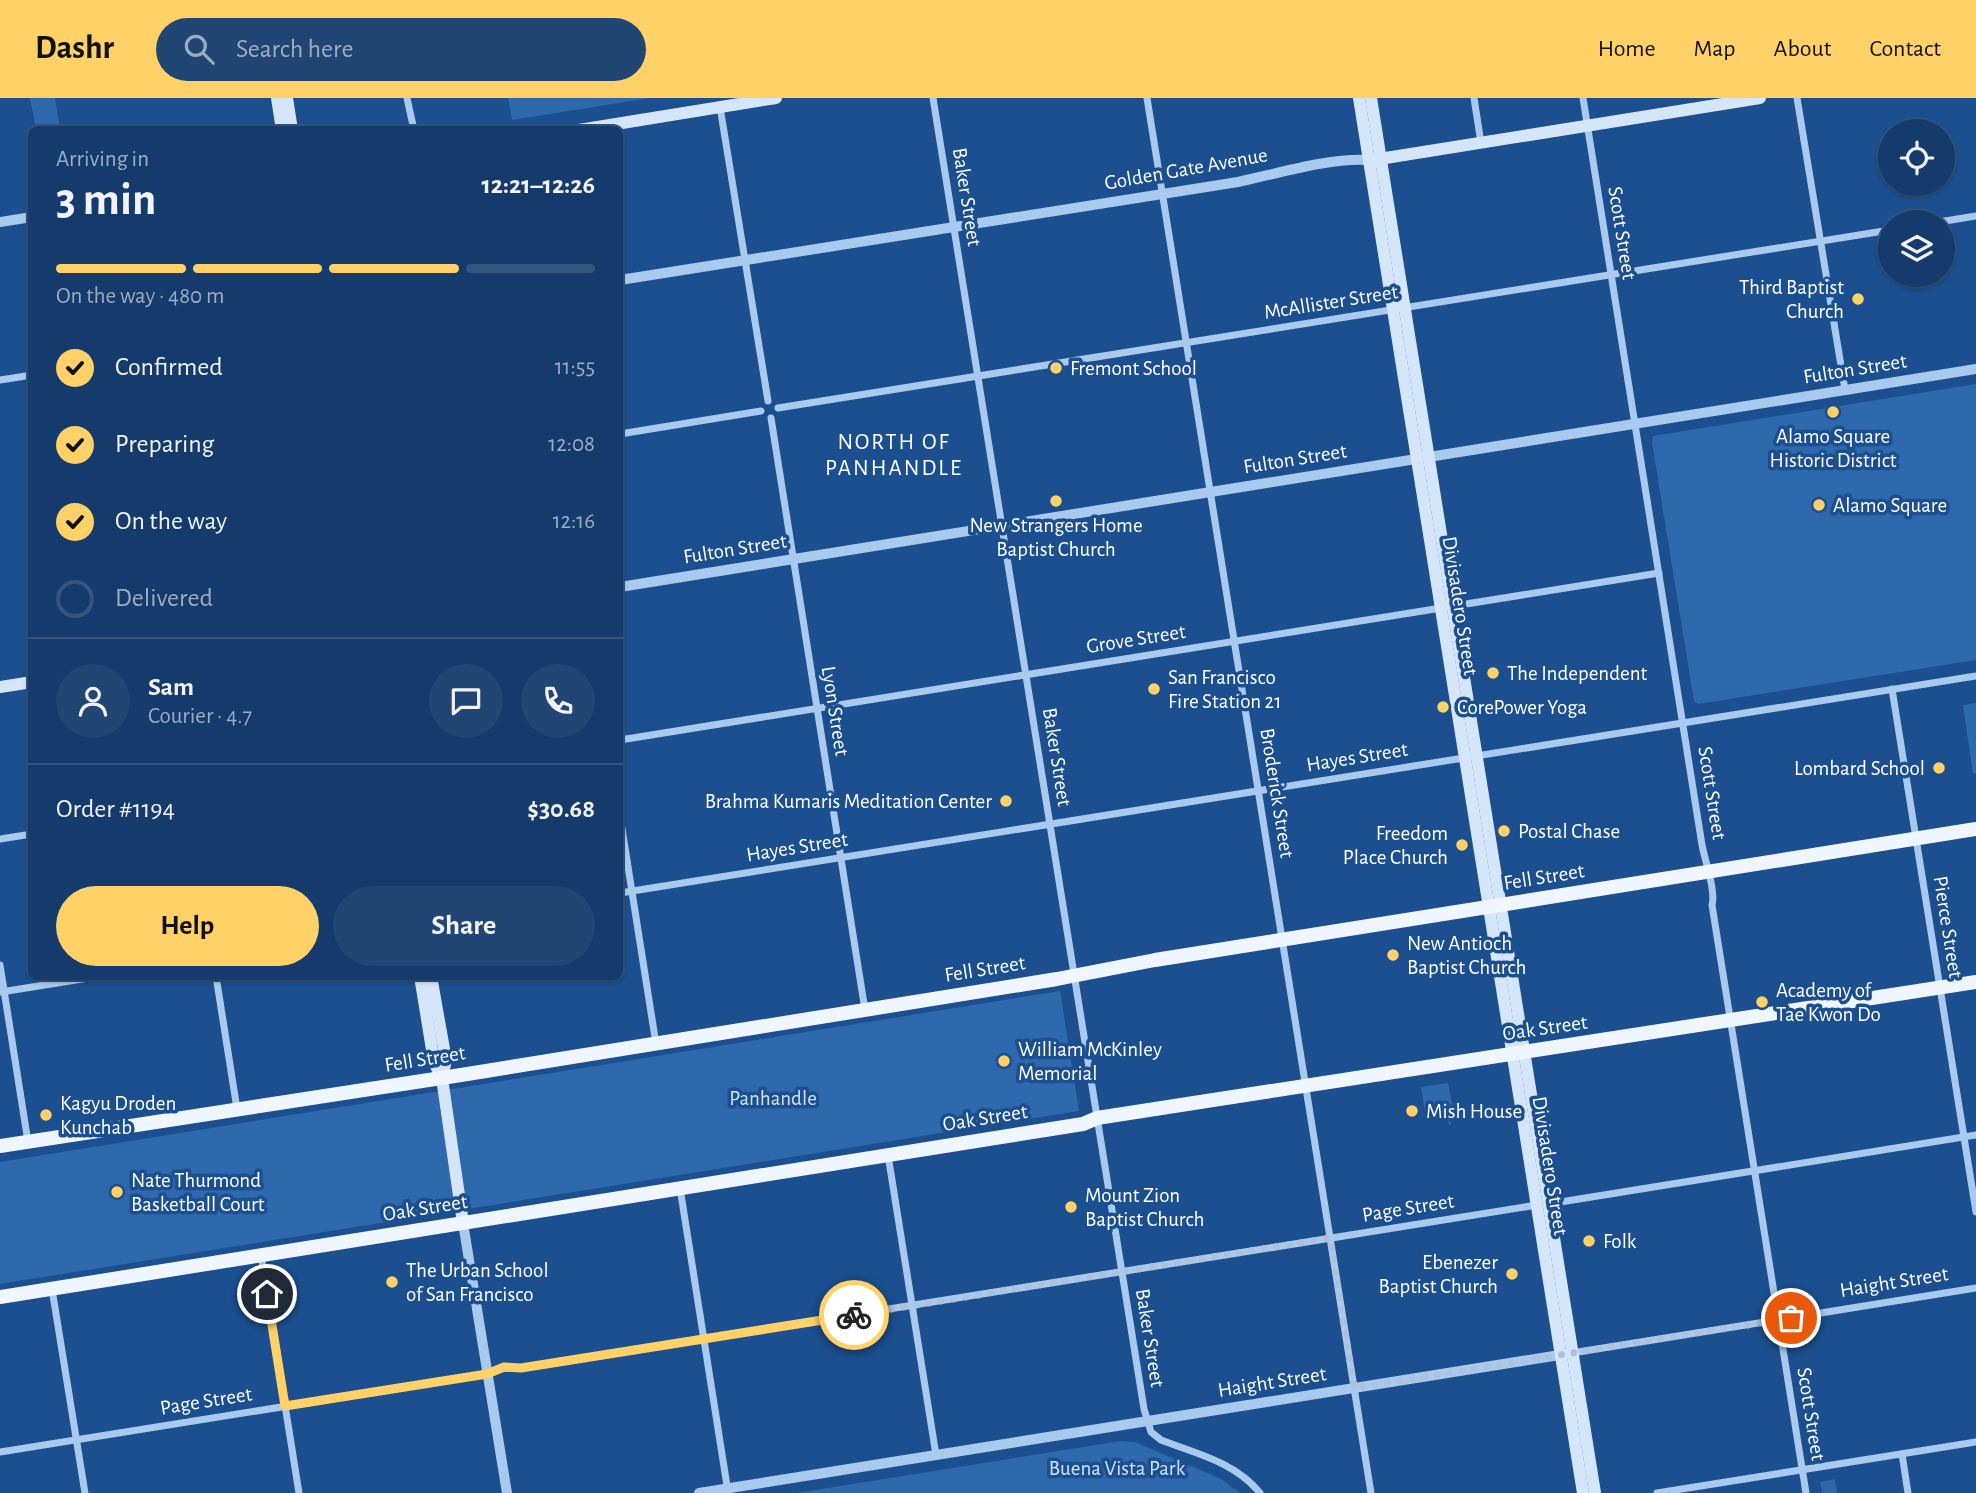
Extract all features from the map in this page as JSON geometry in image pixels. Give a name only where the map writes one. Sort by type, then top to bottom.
[{"type":"main road","points":[[277,98],[281,126]]},
{"type":"main road","points":[[287,98],[291,126]]},
{"type":"main road","points":[[604,126],[776,98]]},
{"type":"main road","name":"Divisadero Street","points":[[1359,98],[1375,160],[1567,1354],[1595,1493]]},
{"type":"main road","name":"Divisadero Street","points":[[1371,98],[1375,160]]},
{"type":"main road","name":"Golden Gate Avenue","points":[[1375,160],[1760,98]]},
{"type":"main road","points":[[0,687],[28,683]]},
{"type":"main road","name":"Fell Street","points":[[0,1146],[656,1044],[1976,829]]},
{"type":"main road","points":[[421,980],[434,1062],[442,1078],[463,1223]]},
{"type":"main road","points":[[432,980],[446,1060],[442,1078]]},
{"type":"main road","name":"Oak Street","points":[[0,1297],[1083,1124],[1097,1118],[1976,982]]},
{"type":"main road","name":"Divisadero Street","points":[[1567,1354],[1583,1493]]},
{"type":"street","points":[[407,98],[413,126]]},
{"type":"street","name":"Baker Street","points":[[933,98],[1147,1421]]},
{"type":"street","name":"Broderick Street","points":[[1147,98],[1371,1493]]},
{"type":"street","points":[[1474,98],[1481,143]]},
{"type":"street","name":"Scott Street","points":[[1583,98],[1707,872],[1711,882],[1714,901],[1712,905],[1806,1493]]},
{"type":"street","points":[[1797,98],[1845,390]]},
{"type":"street","points":[[720,107],[768,401]]},
{"type":"street","name":"Golden Gate Avenue","points":[[623,280],[1238,182],[1307,167],[1375,160]]},
{"type":"street","points":[[1955,219],[1976,216]]},
{"type":"street","points":[[0,222],[28,218]]},
{"type":"street","name":"McAllister Street","points":[[778,408],[1878,232]]},
{"type":"street","name":"Fulton Street","points":[[623,587],[1976,369]]},
{"type":"street","points":[[0,380],[28,376]]},
{"type":"street","points":[[761,411],[765,417],[776,415],[778,408],[775,403],[768,401]]},
{"type":"street","points":[[761,411],[768,401]]},
{"type":"street","points":[[623,434],[761,411]]},
{"type":"street","name":"Lyon Street","points":[[771,418],[865,1010]]},
{"type":"street","name":"Grove Street","points":[[623,740],[1659,573]]},
{"type":"street","name":"Hayes Street","points":[[623,892],[1976,676]]},
{"type":"street","name":"Pierce Street","points":[[1892,689],[1976,1212]]},
{"type":"street","points":[[0,839],[28,835]]},
{"type":"street","points":[[623,835],[656,1044]]},
{"type":"street","points":[[0,965],[2,992],[28,1142]]},
{"type":"street","points":[[2,992],[76,980]]},
{"type":"street","points":[[217,980],[237,1109]]},
{"type":"street","name":"Page Street","points":[[0,1452],[487,1374],[504,1367],[521,1368],[1976,1135]]},
{"type":"street","points":[[887,1155],[936,1455]]},
{"type":"street","points":[[680,1188],[728,1491]]},
{"type":"street","points":[[463,1223],[507,1493]]},
{"type":"street","points":[[261,1255],[299,1493]]},
{"type":"street","name":"Haight Street","points":[[699,1493],[770,1487],[936,1455],[1976,1288]]},
{"type":"street","points":[[52,1289],[85,1493]]},
{"type":"street","points":[[1147,1421],[1151,1432],[1161,1440],[1236,1470],[1249,1479],[1260,1493]]},
{"type":"street","points":[[1657,1493],[1976,1442]]},
{"type":"street","points":[[1902,1454],[1908,1493]]},
{"type":"green space","points":[[30,98],[55,98],[60,126],[35,126]]},
{"type":"green space","points":[[508,98],[650,98],[512,120]]},
{"type":"green space","name":"Alamo Square","points":[[1976,384],[1976,660],[1698,704],[1694,701],[1653,436]]},
{"type":"green space","points":[[1976,703],[1976,773],[1973,774],[1963,705]]},
{"type":"green space","name":"Panhandle","points":[[1060,991],[1079,1111],[0,1284],[0,1162]]},
{"type":"green space","points":[[1448,1083],[1455,1118],[1451,1119],[1449,1125],[1445,1110],[1425,1113],[1421,1087]]},
{"type":"green space","name":"Buena Vista Park","points":[[1121,1441],[1135,1442],[1221,1479],[1240,1493],[797,1493]]},
{"type":"green space","points":[[1835,1479],[1837,1493],[1822,1493],[1820,1482]]},
{"type":"way so far","points":[[854,1315],[1330,1238],[1354,1388],[1791,1318]]},
{"type":"place","name":"Third Baptist Church","points":[[1858,299]]},
{"type":"place","name":"Fremont School","points":[[1056,368]]},
{"type":"place","name":"Alamo Square Historic District","points":[[1833,412]]},
{"type":"place","name":"New Strangers Home Baptist Church","points":[[1056,501]]},
{"type":"place","name":"Alamo Square","points":[[1819,505]]},
{"type":"place","name":"The Independent","points":[[1493,673]]},
{"type":"place","name":"San Francisco Fire Station 21","points":[[1154,689]]},
{"type":"place","name":"CorePower Yoga","points":[[1443,707]]},
{"type":"place","name":"Lombard School","points":[[1939,768]]},
{"type":"place","name":"Brahma Kumaris Meditation Center","points":[[1006,801]]},
{"type":"place","name":"Postal Chase","points":[[1504,831]]},
{"type":"place","name":"Freedom Place Church","points":[[1462,845]]},
{"type":"place","name":"New Antioch Baptist Church","points":[[1393,955]]},
{"type":"place","name":"Academy of Tae Kwon Do","points":[[1762,1002]]},
{"type":"place","name":"William McKinley Memorial","points":[[1004,1061]]},
{"type":"place","name":"Mish House","points":[[1412,1111]]},
{"type":"place","name":"Kagyu Droden Kunchab","points":[[46,1115]]},
{"type":"place","name":"Nate Thurmond Basketball Court","points":[[117,1192]]},
{"type":"place","name":"Mount Zion Baptist Church","points":[[1071,1207]]},
{"type":"place","name":"Folk","points":[[1589,1241]]},
{"type":"place","name":"Ebenezer Baptist Church","points":[[1512,1274]]},
{"type":"place","name":"The Urban School of San Francisco","points":[[392,1282]]},
{"type":"district","name":"NORTH OF PANHANDLE","points":[[894,455]]},
{"type":"route","points":[[267,1294],[285,1406],[487,1374],[504,1367],[521,1368],[854,1315]]}]
